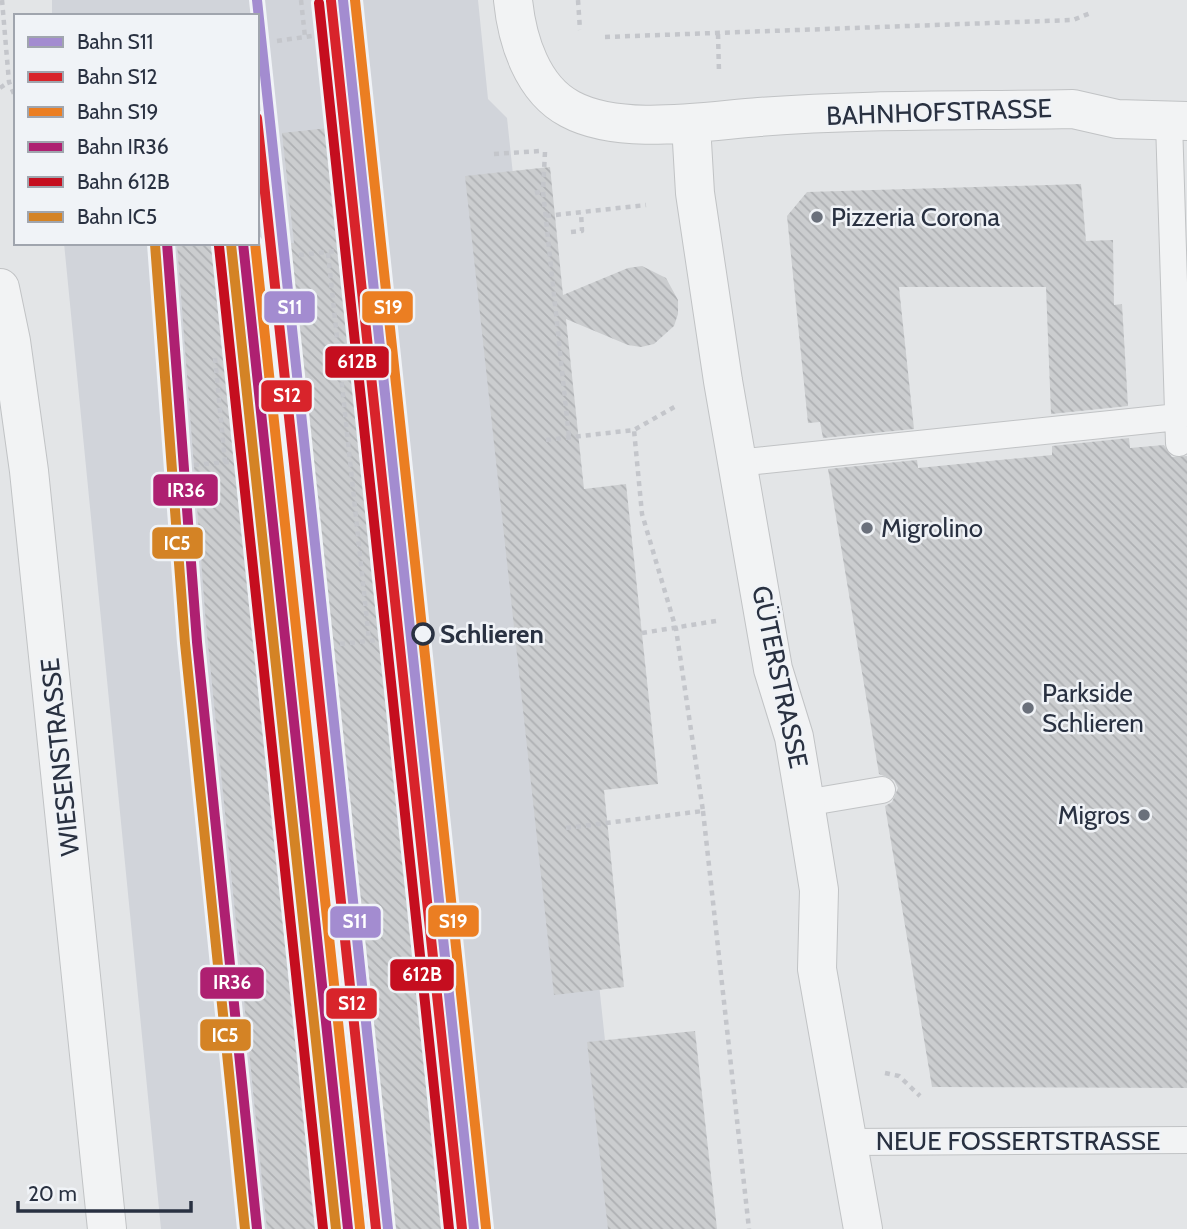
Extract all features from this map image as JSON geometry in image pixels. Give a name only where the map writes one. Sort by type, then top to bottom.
[{"type":"street","name":"BAHNHOFSTRASSE","points":[[513,0],[527,61],[554,99],[571,110],[606,120],[691,125],[759,117],[1073,108],[1117,119],[1178,122]]},
{"type":"street","name":"GÜTERSTRASSE","points":[[691,125],[695,193],[737,463],[773,669],[794,737],[819,890],[817,969],[863,1229]]},
{"type":"street","name":"WIESENSTRASSE","points":[[0,288],[11,341],[29,471],[107,1229]]},
{"type":"lane","points":[[737,463],[1179,430],[1178,122]]},
{"type":"lane","points":[[805,803],[882,790]]},
{"type":"lane","name":"NEUE FOSSERTSTRASSE","points":[[849,1142],[1187,1140]]},
{"type":"path","points":[[2,0],[9,82],[14,94]]},
{"type":"path","points":[[301,0],[304,37]]},
{"type":"path","points":[[578,0],[580,30]]},
{"type":"path","points":[[605,37],[1073,20],[1093,12]]},
{"type":"path","points":[[277,41],[332,33]]},
{"type":"path","points":[[0,88],[9,82]]},
{"type":"path","points":[[494,153],[545,150],[543,191],[569,438]]},
{"type":"path","points":[[535,193],[543,191]]},
{"type":"path","points":[[546,216],[660,203]]},
{"type":"path","points":[[571,232],[582,231],[581,212]]},
{"type":"path","points":[[299,255],[355,250]]},
{"type":"path","points":[[328,253],[369,640]]},
{"type":"path","points":[[215,358],[225,462]]},
{"type":"path","points":[[546,440],[634,430],[642,514],[677,629],[703,811],[749,1229]]},
{"type":"path","points":[[194,466],[250,460]]},
{"type":"path","points":[[642,633],[677,629]]},
{"type":"path","points":[[340,644],[396,638]]},
{"type":"path","points":[[566,828],[703,811]]},
{"type":"path","points":[[835,1065],[900,1076],[920,1096],[933,1096]]},
{"type":"shaded area","points":[[52,0],[478,0],[488,99],[507,118],[625,1229],[161,1229],[64,245],[259,245],[259,14],[52,14]]},
{"type":"building","points":[[347,126],[462,1229],[267,1229],[206,624],[177,245],[294,243],[282,133]]},
{"type":"building","points":[[550,167],[563,295],[628,268],[642,266],[666,278],[678,300],[678,314],[674,326],[654,344],[641,347],[628,345],[566,319],[584,489],[626,484],[658,784],[604,790],[624,987],[554,995],[465,176]]},
{"type":"building","points":[[1081,184],[1086,241],[1113,240],[1114,305],[1122,304],[1128,406],[1051,414],[1046,287],[899,287],[914,429],[823,438],[820,422],[808,423],[787,216],[807,192]]},
{"type":"building","name":"Parkside Schlieren","points":[[1129,438],[1130,448],[1164,445],[1172,457],[1187,456],[1187,1088],[932,1087],[885,806],[892,802],[898,788],[894,780],[879,774],[828,469],[917,460],[918,468],[1052,455],[1052,446]]},
{"type":"building","points":[[695,1031],[717,1229],[608,1229],[587,1042]]},
{"type":"rail line","name":"S11","points":[[257,0],[258,14]]},
{"type":"rail line","name":"S11","points":[[343,0],[474,1229]]},
{"type":"rail line","name":"S19","points":[[355,0],[486,1228]]},
{"type":"rail line","name":"S12","points":[[331,1],[462,1229]]},
{"type":"rail line","name":"612B","points":[[319,3],[449,1229]]},
{"type":"rail line","name":"S11","points":[[259,19],[388,1229]]},
{"type":"rail line","name":"S12","points":[[259,137],[376,1229]]},
{"type":"rail line","name":"IC5","points":[[155,245],[185,643],[245,1229]]},
{"type":"rail line","name":"IR36","points":[[167,245],[197,642],[257,1229]]},
{"type":"rail line","name":"IC5","points":[[231,245],[336,1229]]},
{"type":"rail line","name":"IR36","points":[[243,245],[348,1229]]},
{"type":"rail line","name":"S19","points":[[255,245],[360,1228]]},
{"type":"rail line","name":"612B","points":[[219,246],[323,1229]]},
{"type":"place","name":"Pizzeria Corona","points":[[817,217]]},
{"type":"place","name":"Migrolino","points":[[867,528]]},
{"type":"place","name":"Schlieren","points":[[423,634]]},
{"type":"place","name":"Parkside Schlieren","points":[[1028,708]]},
{"type":"place","name":"Migros","points":[[1144,815]]}]
